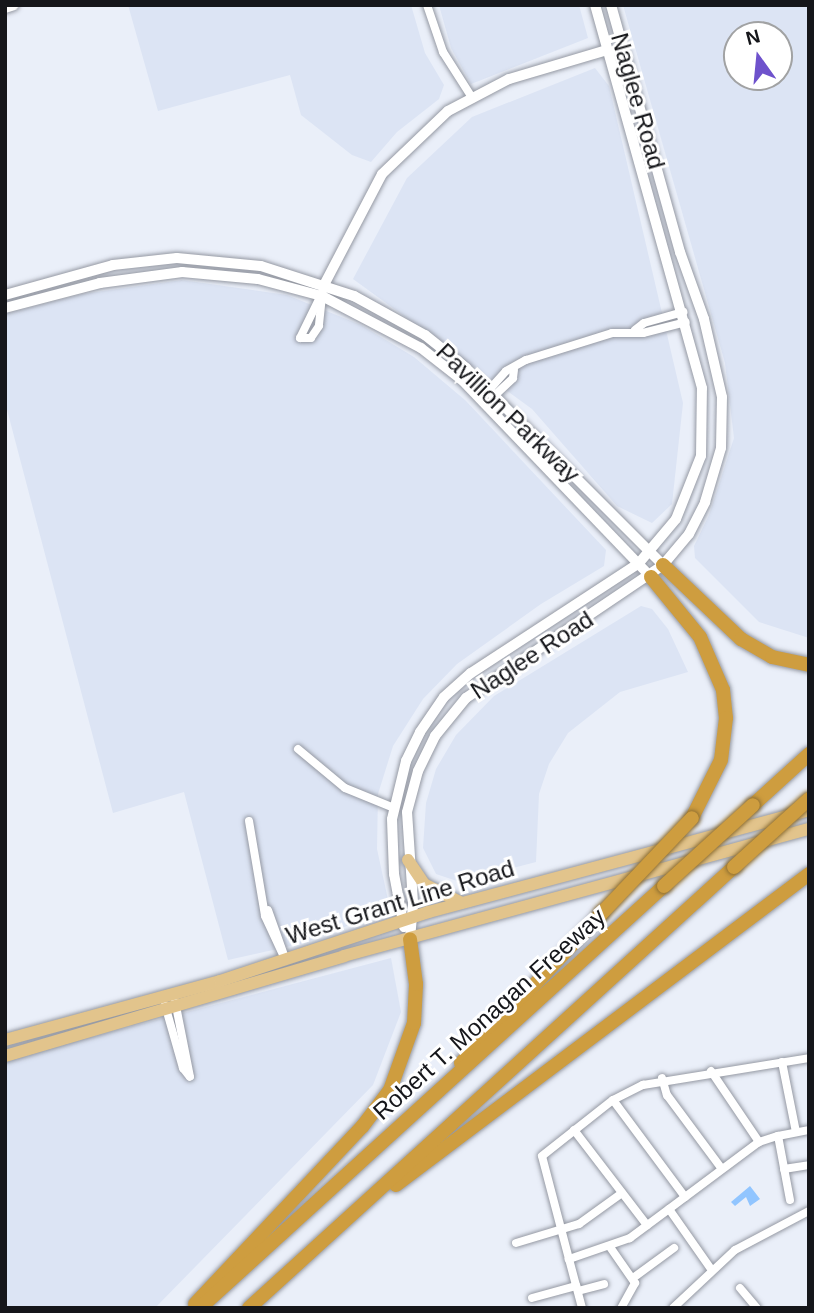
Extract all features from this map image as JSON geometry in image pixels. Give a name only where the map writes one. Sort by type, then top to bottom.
[{"type":"highway","points":[[663,565],[741,639],[772,657],[809,666]]},
{"type":"highway","points":[[444,1086],[472,1047],[692,818],[721,760],[726,718],[723,690],[701,638],[651,577]]},
{"type":"highway","name":"Robert T. Monagan Freeway","points":[[200,1308],[809,754]]},
{"type":"highway","points":[[249,1308],[809,799]]},
{"type":"highway","points":[[359,1208],[399,1183],[809,874]]},
{"type":"highway","points":[[192,1308],[362,1127],[390,1090],[414,1023],[416,984],[410,939]]},
{"type":"main road","name":"Naglee Road","points":[[410,939],[391,841],[394,808],[406,761],[444,697],[471,673],[639,563],[681,509],[701,456],[705,408],[685,317],[595,5]]},
{"type":"main road","name":"Naglee Road","points":[[407,919],[407,811],[418,771],[435,736],[456,709],[492,679],[651,577],[663,565],[689,534],[705,502],[721,448],[722,397],[704,318],[680,252],[611,5]]},
{"type":"main road","name":"Pavillion Parkway","points":[[5,295],[113,265],[177,258],[261,266],[323,291],[392,314],[425,335],[492,393],[663,565]]},
{"type":"main road","name":"Pavillion Parkway","points":[[5,309],[100,283],[182,272],[258,279],[323,291],[448,367],[651,577]]},
{"type":"main road","name":"West Grant Line Road","points":[[5,1040],[168,996],[461,903],[809,810]]},
{"type":"main road","name":"West Grant Line Road","points":[[5,1056],[172,1010],[410,939],[809,829]]},
{"type":"main road","points":[[408,860],[424,884],[461,903]]},
{"type":"street","points":[[5,8],[14,5]]},
{"type":"street","points":[[427,5],[443,52],[471,96]]},
{"type":"street","points":[[323,291],[319,326],[311,338],[300,338],[310,323],[323,291],[382,174],[448,111],[471,96],[520,75],[607,50]]},
{"type":"street","points":[[492,393],[513,378],[514,370],[526,360],[635,330],[644,323],[685,317]]},
{"type":"street","points":[[298,750],[345,788],[394,808]]},
{"type":"street","points":[[249,821],[268,910],[265,916],[285,959]]},
{"type":"street","points":[[168,996],[172,1010],[190,1077],[183,1068],[172,1010]]},
{"type":"street","points":[[582,1308],[542,1156],[613,1100],[662,1078],[809,1058]]},
{"type":"street","points":[[782,1062],[796,1132]]},
{"type":"street","points":[[711,1071],[759,1142]]},
{"type":"street","points":[[662,1078],[667,1095],[722,1169]]},
{"type":"street","points":[[613,1100],[685,1197]]},
{"type":"street","points":[[574,1130],[647,1225]]},
{"type":"street","points":[[569,1259],[610,1247],[647,1225],[759,1142],[809,1130]]},
{"type":"street","points":[[778,1136],[790,1200]]},
{"type":"street","points":[[785,1169],[809,1165]]},
{"type":"street","points":[[516,1243],[561,1230],[622,1192]]},
{"type":"street","points":[[668,1209],[711,1269]]},
{"type":"street","points":[[673,1308],[711,1269],[752,1239],[809,1211]]},
{"type":"street","points":[[610,1247],[633,1279],[632,1292],[621,1308]]},
{"type":"street","points":[[633,1279],[674,1248]]},
{"type":"street","points":[[532,1298],[604,1284]]},
{"type":"street","points":[[740,1288],[757,1308]]},
{"type":"shaded area","points":[[128,5],[411,5],[425,53],[444,85],[439,99],[397,132],[371,162],[352,155],[301,115],[290,75],[158,111]]},
{"type":"shaded area","points":[[439,5],[579,5],[588,38],[471,84],[451,48]]},
{"type":"shaded area","points":[[623,5],[809,5],[809,638],[759,622],[695,558],[694,546],[709,515],[734,438],[725,363]]},
{"type":"shaded area","points":[[595,68],[609,86],[683,403],[672,504],[652,523],[617,506],[532,409],[353,279],[407,178],[472,117]]},
{"type":"shaded area","points":[[182,280],[287,295],[361,325],[414,357],[465,400],[606,550],[604,566],[541,604],[457,664],[423,699],[393,746],[378,794],[377,849],[390,909],[304,943],[228,960],[184,792],[113,813],[5,402],[5,314],[82,294]]},
{"type":"shaded area","points":[[641,606],[652,609],[668,629],[688,672],[620,692],[568,733],[549,764],[539,794],[536,862],[460,882],[436,874],[423,848],[426,803],[436,769],[456,735],[494,696]]},
{"type":"shaded area","points":[[391,958],[401,1012],[373,1085],[155,1308],[5,1308],[5,1060]]},
{"type":"water","points":[[750,1186],[760,1199],[750,1206],[746,1197],[735,1206],[731,1202]]}]
